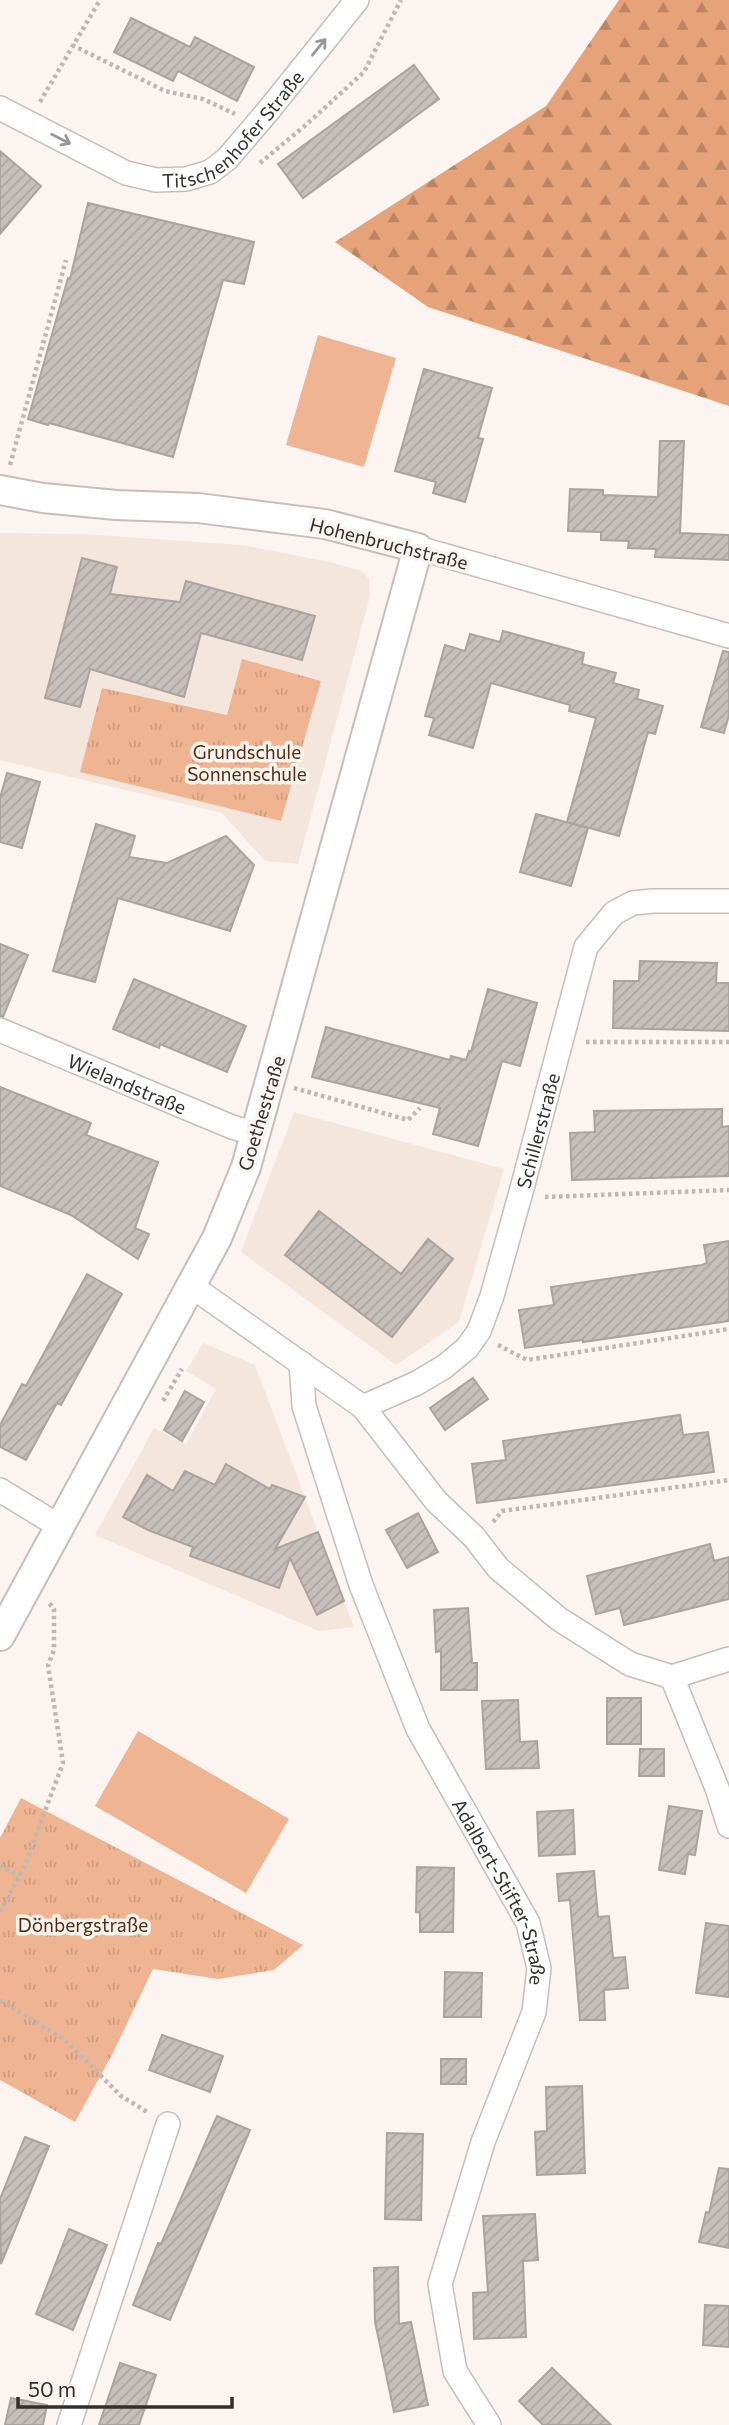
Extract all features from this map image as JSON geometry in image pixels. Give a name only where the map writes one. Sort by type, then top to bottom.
[{"type":"street","name":"Titschenhofer Straße","points":[[0,108],[126,173],[156,180],[186,179],[211,172],[227,159],[257,124],[357,0]]},
{"type":"street","name":"Hohenbruchstraße","points":[[8,491],[116,505],[198,508],[325,524],[729,636]]},
{"type":"street","name":"Goethestraße","points":[[0,1636],[229,1210],[272,1081],[418,548]]},
{"type":"street","name":"Schillerstraße","points":[[363,1407],[417,1383],[444,1367],[467,1348],[479,1331],[492,1296],[521,1192],[586,947],[614,913],[633,903],[729,901]]},
{"type":"street","name":"Wielandstraße","points":[[0,1030],[232,1126],[256,1133]]},
{"type":"street","points":[[190,1285],[363,1407],[436,1501],[474,1538],[498,1568],[559,1619],[630,1664],[672,1678],[729,1660]]},
{"type":"street","name":"Adalbert-Stifter-Straße","points":[[301,1363],[304,1406],[361,1585],[418,1729],[528,1923],[539,1968],[534,2012],[483,2142],[440,2284],[455,2371],[489,2425]]},
{"type":"street","points":[[0,1490],[59,1526]]},
{"type":"street","points":[[672,1678],[717,1788],[729,1826]]},
{"type":"street","points":[[69,2425],[168,2124]]},
{"type":"path","points":[[29,122],[100,0]]},
{"type":"path","points":[[258,164],[365,72],[401,0]]},
{"type":"path","points":[[72,44],[166,91],[203,99],[257,124]]},
{"type":"path","points":[[8,491],[21,470],[10,467],[66,260]]},
{"type":"path","points":[[560,1041],[729,1042]]},
{"type":"path","points":[[272,1081],[408,1120],[420,1108]]},
{"type":"path","points":[[521,1192],[538,1197],[729,1190]]},
{"type":"path","points":[[479,1331],[527,1360],[729,1329]]},
{"type":"path","points":[[474,1538],[486,1530],[502,1511],[729,1480]]},
{"type":"path","points":[[0,1912],[19,1876],[63,1763],[48,1665],[54,1650],[54,1609],[29,1581]]},
{"type":"path","points":[[0,1865],[19,1876]]},
{"type":"path","points":[[0,2000],[65,2040],[121,2096],[168,2124]]},
{"type":"shaded area","points":[[0,533],[83,534],[242,545],[362,571],[369,579],[370,596],[298,864],[265,861],[222,813],[0,760]]},
{"type":"shaded area","points":[[294,1112],[504,1169],[459,1322],[396,1365],[241,1252]]},
{"type":"shaded area","points":[[203,1343],[255,1365],[354,1627],[319,1631],[95,1535],[154,1428],[186,1444],[216,1389],[186,1371]]},
{"type":"green space","points":[[619,0],[729,0],[729,406],[428,307],[335,242],[546,106]]},
{"type":"green space","points":[[318,335],[396,358],[364,467],[286,445]]},
{"type":"green space","name":"Grundschule Sonnenschule","points":[[242,659],[321,681],[281,821],[80,772],[102,688],[227,715]]},
{"type":"green space","points":[[138,1731],[289,1819],[246,1893],[95,1806]]},
{"type":"green space","name":"Dönbergstraße","points":[[21,1798],[303,1945],[274,1970],[218,1979],[153,1969],[113,2053],[75,2122],[0,2080],[0,1838]]},
{"type":"building","points":[[131,18],[190,47],[195,37],[254,67],[237,101],[178,71],[173,81],[114,52]]},
{"type":"building","points":[[414,65],[439,99],[303,198],[278,164]]},
{"type":"building","points":[[0,151],[41,186],[0,234]]},
{"type":"building","points":[[88,203],[254,242],[244,284],[223,280],[173,457],[28,419],[68,278],[70,279]]},
{"type":"building","points":[[424,369],[492,388],[478,438],[483,439],[465,502],[433,493],[436,482],[395,471]]},
{"type":"building","points":[[660,441],[684,441],[680,533],[729,535],[729,560],[655,557],[656,549],[628,548],[629,541],[601,540],[601,532],[568,531],[570,489],[603,490],[603,495],[658,497]]},
{"type":"building","points":[[82,558],[117,567],[110,594],[180,602],[186,581],[315,616],[302,660],[201,633],[184,697],[90,669],[80,707],[45,698]]},
{"type":"building","points":[[503,631],[584,653],[582,664],[616,673],[613,683],[639,690],[637,699],[663,706],[655,734],[648,732],[619,836],[567,822],[596,718],[569,711],[570,705],[491,683],[473,748],[429,735],[434,718],[425,716],[445,645],[465,651],[470,634],[500,642]]},
{"type":"building","points":[[723,651],[729,652],[729,715],[724,733],[701,727]]},
{"type":"building","points":[[7,773],[40,782],[22,848],[0,842],[0,798]]},
{"type":"building","points":[[536,814],[588,828],[571,886],[520,872]]},
{"type":"building","points":[[96,824],[135,836],[129,857],[167,863],[226,836],[254,865],[230,931],[118,898],[95,982],[53,971]]},
{"type":"building","points":[[0,944],[28,955],[3,1017],[0,1016]]},
{"type":"building","points":[[640,961],[717,963],[716,983],[729,983],[729,1031],[613,1028],[614,981],[639,981]]},
{"type":"building","points":[[134,979],[246,1026],[227,1072],[160,1044],[159,1048],[113,1029]]},
{"type":"building","points":[[488,989],[537,1003],[520,1066],[502,1061],[478,1146],[433,1134],[440,1108],[312,1077],[326,1027],[450,1060],[451,1056],[466,1060],[469,1051],[471,1052]]},
{"type":"building","points":[[0,1087],[91,1123],[86,1135],[158,1162],[135,1228],[149,1234],[138,1259],[71,1215],[0,1186]]},
{"type":"building","points":[[722,1109],[722,1127],[729,1126],[729,1176],[572,1180],[570,1133],[595,1132],[594,1111]]},
{"type":"building","points":[[319,1211],[401,1274],[428,1239],[453,1259],[392,1337],[285,1255]]},
{"type":"building","points":[[729,1241],[729,1321],[525,1348],[519,1310],[554,1305],[551,1287],[702,1265],[707,1263],[704,1245]]},
{"type":"building","points":[[87,1274],[122,1294],[61,1405],[57,1403],[26,1460],[0,1447],[0,1425],[22,1384],[26,1386]]},
{"type":"building","points":[[473,1378],[488,1399],[445,1430],[430,1408]]},
{"type":"building","points":[[185,1391],[204,1402],[182,1441],[164,1430]]},
{"type":"building","points":[[680,1415],[683,1435],[708,1432],[714,1472],[477,1503],[472,1464],[506,1460],[503,1441]]},
{"type":"building","points":[[226,1464],[270,1489],[272,1485],[305,1497],[275,1549],[318,1532],[344,1601],[317,1615],[290,1558],[279,1588],[190,1556],[193,1547],[148,1530],[123,1517],[147,1475],[173,1491],[185,1471],[215,1485]]},
{"type":"building","points":[[418,1513],[438,1552],[407,1568],[386,1530]]},
{"type":"building","points":[[710,1544],[714,1561],[729,1557],[729,1599],[624,1625],[620,1608],[596,1614],[587,1576]]},
{"type":"building","points":[[468,1608],[472,1663],[477,1663],[477,1690],[441,1690],[441,1651],[436,1652],[434,1610]]},
{"type":"building","points":[[607,1698],[641,1698],[641,1744],[607,1744]]},
{"type":"building","points":[[518,1700],[520,1742],[537,1741],[539,1768],[486,1769],[482,1701]]},
{"type":"building","points":[[640,1749],[664,1749],[664,1776],[639,1776]]},
{"type":"building","points":[[669,1806],[702,1811],[695,1855],[688,1854],[685,1874],[659,1870]]},
{"type":"building","points":[[573,1810],[575,1854],[539,1856],[537,1812]]},
{"type":"building","points":[[417,1867],[454,1868],[453,1932],[420,1932],[420,1913],[416,1912]]},
{"type":"building","points":[[594,1871],[598,1917],[609,1916],[613,1958],[625,1957],[628,1988],[604,1990],[605,2020],[580,2020],[570,1900],[559,1901],[557,1874]]},
{"type":"building","points":[[706,1923],[729,1926],[729,1997],[696,1993]]},
{"type":"building","points":[[445,1972],[482,1973],[481,2017],[444,2017]]},
{"type":"building","points":[[162,2035],[223,2056],[210,2092],[149,2070]]},
{"type":"building","points":[[441,2059],[466,2059],[466,2084],[441,2084]]},
{"type":"building","points":[[582,2086],[585,2173],[537,2175],[535,2132],[547,2131],[546,2087]]},
{"type":"building","points":[[217,2116],[250,2130],[170,2320],[133,2305],[158,2243],[161,2244]]},
{"type":"building","points":[[387,2133],[423,2134],[421,2220],[385,2219]]},
{"type":"building","points":[[25,2137],[49,2146],[1,2264],[0,2199]]},
{"type":"building","points":[[719,2168],[729,2169],[729,2248],[699,2242]]},
{"type":"building","points":[[535,2214],[538,2260],[523,2261],[526,2337],[474,2339],[473,2293],[488,2292],[483,2216]]},
{"type":"building","points":[[69,2229],[107,2245],[73,2330],[36,2314]]},
{"type":"building","points":[[398,2267],[399,2324],[411,2322],[428,2405],[394,2412],[375,2322],[374,2268]]},
{"type":"building","points":[[705,2305],[729,2306],[729,2347],[703,2345]]},
{"type":"building","points":[[120,2363],[156,2375],[139,2425],[99,2425]]},
{"type":"building","points":[[552,2368],[611,2425],[543,2425],[519,2401]]},
{"type":"building","points":[[11,2398],[47,2405],[43,2425],[5,2425]]}]
